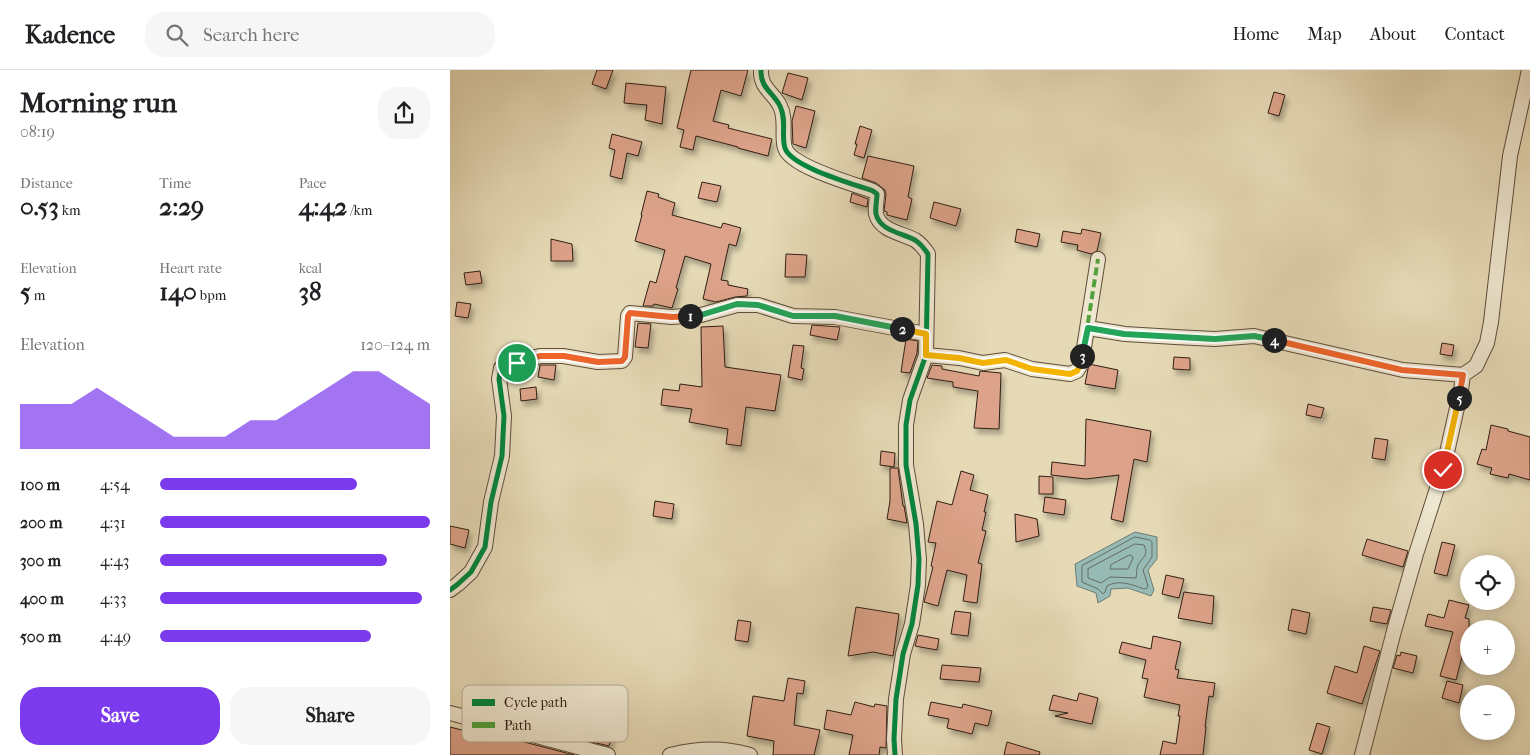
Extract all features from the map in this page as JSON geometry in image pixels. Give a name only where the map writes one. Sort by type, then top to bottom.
[{"type":"street","points":[[760,70],[760,78],[780,106],[784,118],[785,148],[790,157],[804,166],[873,191],[877,194],[876,213],[880,222],[887,228],[914,239],[922,245],[928,254],[926,355],[916,378],[906,424],[906,465],[916,524],[919,559],[918,585],[896,699],[895,755]]},
{"type":"street","points":[[1088,328],[1124,334],[1215,339],[1254,336],[1402,370],[1463,375],[1476,366],[1487,343],[1510,156],[1529,70]]},
{"type":"street","points":[[926,355],[959,358],[983,363],[1006,360],[1032,369],[1070,374],[1077,371],[1080,366],[1088,328],[1098,259]]},
{"type":"street","points":[[450,590],[471,572],[485,546],[491,502],[502,456],[504,416],[499,379],[501,368],[509,362],[517,363],[540,356],[564,356],[598,362],[622,361],[625,357],[628,316],[630,313],[672,317],[701,315],[737,304],[758,305],[793,316],[835,316],[926,334]]},
{"type":"street","points":[[1362,755],[1413,564],[1443,470],[1463,375]]},
{"type":"street","points":[[560,742],[608,755]]},
{"type":"street","points":[[670,755],[690,750],[733,750],[750,755]]},
{"type":"water","points":[[1135,532],[1157,537],[1157,559],[1148,570],[1154,590],[1151,596],[1128,588],[1111,589],[1110,596],[1098,603],[1096,593],[1077,586],[1075,564]]},
{"type":"building","points":[[597,70],[613,70],[606,89],[592,84]]},
{"type":"building","points":[[691,70],[748,70],[741,96],[721,90],[713,121],[729,125],[728,128],[772,139],[768,156],[696,136],[693,150],[680,147],[684,130],[677,128]]},
{"type":"building","points":[[788,73],[808,78],[802,100],[782,93]]},
{"type":"building","points":[[626,83],[666,87],[662,124],[645,120],[647,105],[624,103]]},
{"type":"building","points":[[1274,92],[1285,95],[1279,116],[1268,113]]},
{"type":"building","points":[[796,106],[815,111],[806,148],[793,144],[792,121]]},
{"type":"building","points":[[860,126],[872,130],[864,158],[854,155]]},
{"type":"building","points":[[612,134],[642,142],[638,156],[627,153],[622,179],[610,176],[615,150],[609,148]]},
{"type":"building","points":[[868,156],[914,166],[908,197],[912,199],[907,220],[887,215],[887,212],[884,211],[885,190],[876,183],[862,178]]},
{"type":"building","points":[[702,182],[721,186],[717,202],[698,198]]},
{"type":"building","points":[[647,191],[659,194],[658,197],[675,203],[672,215],[721,228],[723,223],[741,228],[736,246],[729,244],[721,280],[728,281],[728,285],[748,289],[747,296],[716,302],[703,299],[711,264],[685,256],[672,308],[654,304],[653,306],[643,306],[650,281],[656,283],[665,250],[635,241]]},
{"type":"building","points":[[852,193],[868,199],[867,207],[850,202]]},
{"type":"building","points":[[934,202],[961,209],[956,226],[930,218]]},
{"type":"building","points":[[1017,229],[1040,234],[1037,247],[1015,242]]},
{"type":"building","points":[[1082,229],[1101,233],[1097,251],[1091,254],[1077,250],[1078,245],[1061,242],[1063,231],[1081,234]]},
{"type":"building","points":[[551,239],[572,244],[573,261],[551,261]]},
{"type":"building","points":[[786,254],[807,255],[805,277],[785,277]]},
{"type":"building","points":[[480,271],[482,283],[466,285],[464,273]]},
{"type":"building","points":[[457,302],[471,304],[468,318],[455,316]]},
{"type":"building","points":[[638,323],[651,324],[648,348],[635,347]]},
{"type":"building","points":[[812,325],[840,327],[837,340],[810,335]]},
{"type":"building","points":[[723,326],[725,367],[781,375],[775,411],[746,407],[741,446],[726,444],[728,429],[689,422],[692,409],[661,405],[663,389],[679,391],[680,384],[702,387],[701,327]]},
{"type":"building","points":[[906,339],[918,341],[917,353],[910,373],[901,372]]},
{"type":"building","points":[[1442,343],[1454,345],[1452,356],[1440,354]]},
{"type":"building","points":[[793,345],[804,346],[801,368],[804,369],[802,380],[788,377]]},
{"type":"building","points":[[1174,357],[1190,358],[1190,370],[1173,369]]},
{"type":"building","points":[[1089,364],[1118,370],[1115,389],[1085,384]]},
{"type":"building","points":[[540,365],[556,365],[554,380],[538,377]]},
{"type":"building","points":[[932,365],[942,366],[942,369],[979,376],[980,371],[1001,373],[999,429],[974,428],[978,391],[953,387],[953,382],[927,378]]},
{"type":"building","points":[[536,387],[537,399],[521,401],[520,389]]},
{"type":"building","points":[[1308,404],[1324,408],[1321,418],[1306,415]]},
{"type":"building","points":[[1086,419],[1151,431],[1147,462],[1134,459],[1123,522],[1111,519],[1119,475],[1086,479],[1051,475],[1052,462],[1085,466]]},
{"type":"building","points":[[1491,425],[1530,437],[1530,480],[1509,474],[1508,478],[1490,474],[1492,468],[1477,464],[1482,449],[1486,450]]},
{"type":"building","points":[[1375,438],[1388,440],[1385,460],[1372,458]]},
{"type":"building","points":[[881,451],[895,453],[894,467],[880,465]]},
{"type":"building","points":[[890,468],[898,468],[907,523],[887,519],[890,501]]},
{"type":"building","points":[[961,471],[974,475],[970,490],[988,495],[982,530],[986,531],[978,563],[982,564],[977,603],[963,601],[967,575],[947,570],[938,606],[924,602],[933,567],[931,566],[936,543],[928,542],[937,501],[952,505]]},
{"type":"building","points":[[1039,476],[1053,477],[1053,494],[1039,494]]},
{"type":"building","points":[[1045,497],[1066,500],[1064,515],[1043,512]]},
{"type":"building","points":[[655,501],[674,504],[672,519],[653,516]]},
{"type":"building","points":[[1015,514],[1037,519],[1039,536],[1016,542]]},
{"type":"building","points":[[450,526],[469,530],[465,548],[450,544]]},
{"type":"building","points":[[1367,539],[1408,551],[1403,567],[1362,555]]},
{"type":"building","points":[[1442,542],[1455,545],[1447,576],[1434,573]]},
{"type":"building","points":[[1166,575],[1184,579],[1179,598],[1162,594]]},
{"type":"building","points":[[1184,592],[1214,596],[1212,624],[1178,618]]},
{"type":"building","points":[[1449,600],[1460,603],[1460,610],[1467,610],[1465,618],[1469,620],[1460,620],[1460,664],[1456,680],[1440,676],[1453,632],[1425,626],[1428,614],[1444,618]]},
{"type":"building","points":[[856,607],[899,614],[893,656],[873,652],[848,656]]},
{"type":"building","points":[[1373,607],[1391,610],[1387,624],[1370,621]]},
{"type":"building","points":[[1292,609],[1310,613],[1306,634],[1288,630]]},
{"type":"building","points":[[955,611],[971,613],[968,636],[951,634]]},
{"type":"building","points":[[738,620],[751,622],[748,642],[735,640]]},
{"type":"building","points":[[918,635],[939,639],[937,650],[915,646]]},
{"type":"building","points":[[1153,636],[1181,642],[1175,669],[1179,670],[1177,678],[1215,683],[1213,697],[1209,696],[1203,755],[1160,755],[1163,741],[1176,744],[1180,705],[1144,697],[1148,679],[1142,678],[1146,660],[1119,653],[1122,642],[1151,649]]},
{"type":"building","points":[[1364,646],[1380,651],[1362,704],[1327,693],[1335,666],[1357,673]]},
{"type":"building","points":[[1401,652],[1417,656],[1413,673],[1393,668],[1397,655],[1400,656]]},
{"type":"building","points":[[942,665],[981,668],[979,682],[940,679]]},
{"type":"building","points":[[788,678],[805,681],[803,694],[797,693],[794,725],[820,730],[814,755],[773,755],[774,741],[747,736],[753,696],[784,701]]},
{"type":"building","points":[[1447,681],[1463,685],[1460,685],[1459,703],[1442,698]]},
{"type":"building","points":[[1079,693],[1098,698],[1092,724],[1055,716],[1068,713],[1049,710],[1053,695],[1077,701]]},
{"type":"building","points":[[855,702],[874,707],[875,704],[887,706],[886,748],[880,747],[879,755],[849,755],[853,735],[824,729],[827,710],[851,715]]},
{"type":"building","points":[[931,702],[962,708],[963,704],[992,711],[988,726],[975,723],[972,734],[947,728],[949,719],[928,715]]},
{"type":"building","points":[[1317,723],[1330,727],[1322,754],[1309,750]]},
{"type":"building","points":[[450,727],[462,730],[462,742],[524,742],[574,755],[450,755]]},
{"type":"building","points":[[592,742],[610,742],[609,746]]},
{"type":"building","points":[[1007,742],[1040,752],[1039,755],[1004,755]]},
{"type":"marked path","points":[[926,355],[959,358],[983,363],[1005,360],[1032,369],[1070,374],[1077,371],[1083,354],[1098,259]]},
{"type":"marked path","points":[[1088,328],[1125,334],[1215,339],[1254,336],[1403,370],[1463,375]]},
{"type":"cycle path","points":[[761,70],[765,86],[782,111],[784,143],[790,155],[810,168],[873,191],[877,194],[876,214],[878,220],[892,231],[915,240],[928,254],[926,355],[910,400],[906,425],[906,465],[916,524],[919,559],[918,585],[912,624],[903,654],[896,699],[895,755]]},
{"type":"cycle path","points":[[450,590],[471,572],[485,547],[491,502],[502,456],[504,416],[499,379],[501,368],[509,362],[517,363],[540,356],[563,356],[598,362],[622,361],[625,357],[628,316],[630,313],[671,317],[701,315],[737,305],[758,305],[793,316],[835,317],[926,334]]},
{"type":"route","points":[[517,363],[540,356],[564,356],[598,362],[622,361],[625,357],[628,316],[630,313],[672,317],[701,315],[737,304],[758,305],[793,316],[835,316],[926,334],[926,355],[959,358],[983,363],[1006,360],[1032,369],[1070,374],[1077,371],[1080,366],[1088,328],[1124,334],[1215,339],[1254,336],[1374,365],[1402,370],[1463,375],[1443,470]]}]
